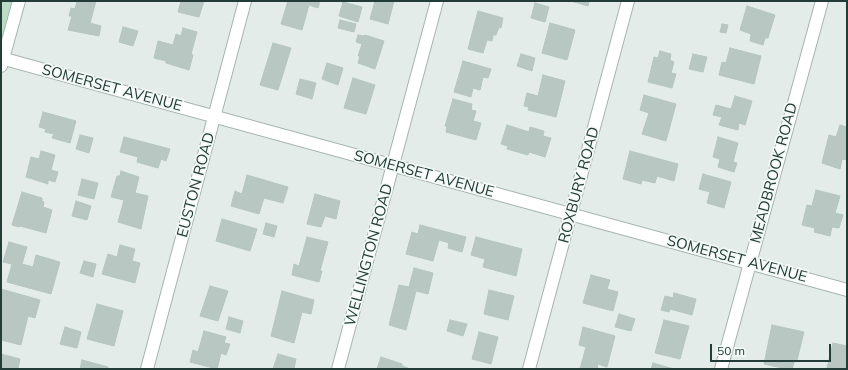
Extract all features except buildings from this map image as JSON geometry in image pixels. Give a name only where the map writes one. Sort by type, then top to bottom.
[{"type":"street","points":[[2,61],[19,1]]},
{"type":"street","name":"EUSTON ROAD","points":[[146,369],[245,1]]},
{"type":"street","name":"WELLINGTON ROAD","points":[[338,369],[437,1]]},
{"type":"street","name":"ROXBURY ROAD","points":[[529,369],[628,1]]},
{"type":"street","name":"MEADBROOK ROAD","points":[[721,369],[822,1]]},
{"type":"street","name":"SOMERSET AVENUE","points":[[2,61],[214,116],[847,290]]},
{"type":"green space","points":[[1,1],[16,1],[1,58]]}]
